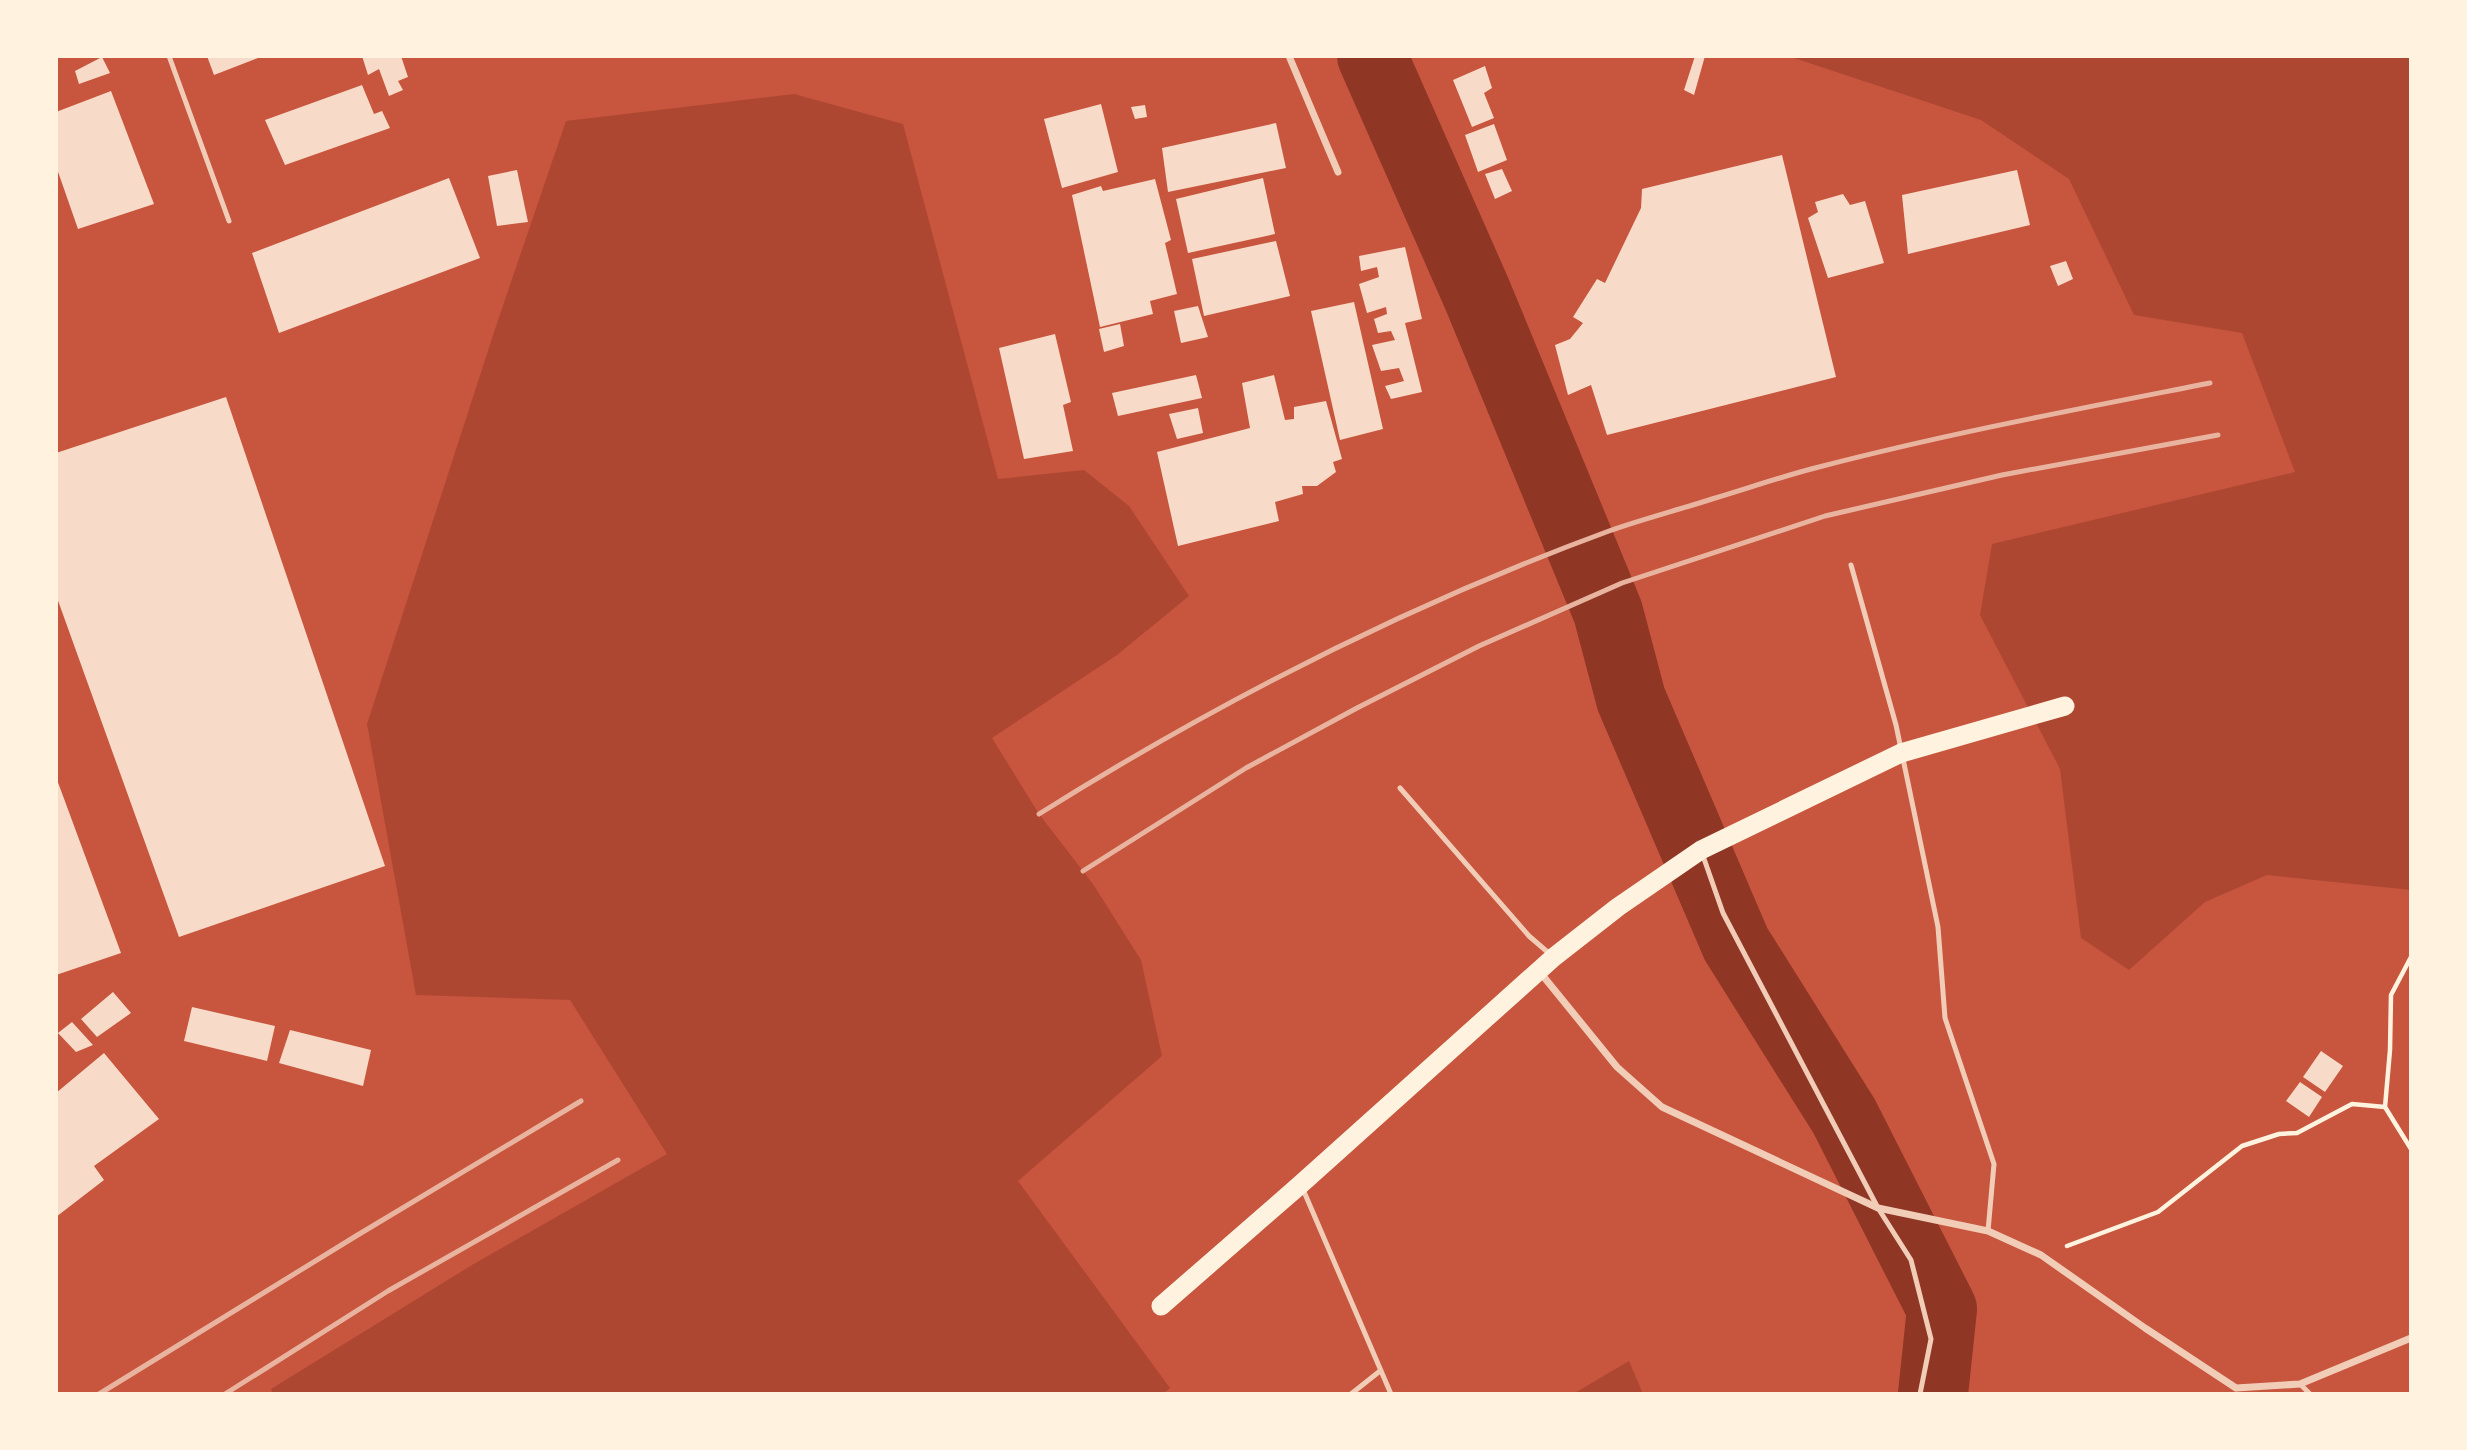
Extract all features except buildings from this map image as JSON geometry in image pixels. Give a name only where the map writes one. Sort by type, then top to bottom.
[{"type":"highway","points":[[1161,1306],[1554,957],[1618,907],[1701,849],[1901,753],[2065,706]]},
{"type":"street","points":[[1289,56],[1338,172]]},
{"type":"street","points":[[1539,971],[1617,1067],[1662,1107],[1878,1208],[1988,1231],[2041,1255],[2235,1391],[2300,1384],[2411,1338]]},
{"type":"lane","points":[[169,56],[229,221]]},
{"type":"lane","points":[[1851,565],[1896,725],[1938,927],[1945,1018],[1994,1164],[1988,1231]]},
{"type":"lane","points":[[1400,788],[1530,936],[1554,957]]},
{"type":"lane","points":[[1701,849],[1723,913],[1878,1208],[1911,1260],[1931,1339],[1920,1394]]},
{"type":"lane","points":[[1301,1184],[1391,1394]]},
{"type":"lane","points":[[1351,1394],[1380,1371]]},
{"type":"lane","points":[[2300,1384],[2310,1394]]},
{"type":"path","points":[[2411,957],[2391,995],[2385,1107],[2411,1149]]},
{"type":"path","points":[[2041,1255],[2158,1212],[2242,1146],[2279,1134],[2297,1133],[2352,1104],[2385,1107]]},
{"type":"shaded area","points":[[1788,56],[2411,56],[2411,890],[2267,875],[2205,902],[2129,970],[2081,938],[2060,769],[1980,615],[1992,544],[2295,472],[2242,333],[2134,315],[2069,179],[1981,120]]},
{"type":"shaded area","points":[[794,94],[903,124],[998,479],[1084,470],[1129,506],[1189,596],[1117,655],[992,738],[1039,814],[1093,884],[1141,960],[1162,1056],[1018,1181],[1170,1388],[1163,1394],[273,1394],[271,1389],[472,1265],[667,1154],[570,1000],[416,995],[367,724],[497,323],[566,121]]},
{"type":"shaded area","points":[[1629,1361],[1643,1394],[1573,1394]]},
{"type":"waterway","points":[[1372,56],[1477,294],[1608,612],[1631,699],[1736,944],[1844,1116],[1942,1309],[1933,1394]]},
{"type":"railway","points":[[1039,814],[1176,733],[1316,658],[1461,590],[1609,531],[1789,475],[1864,456],[2012,422],[2210,383]]},
{"type":"railway","points":[[1083,871],[1246,768],[1357,708],[1479,646],[1622,583],[1825,516],[2002,475],[2218,435]]},
{"type":"railway","points":[[99,1394],[581,1101]]},
{"type":"railway","points":[[225,1394],[388,1291],[618,1160]]}]
